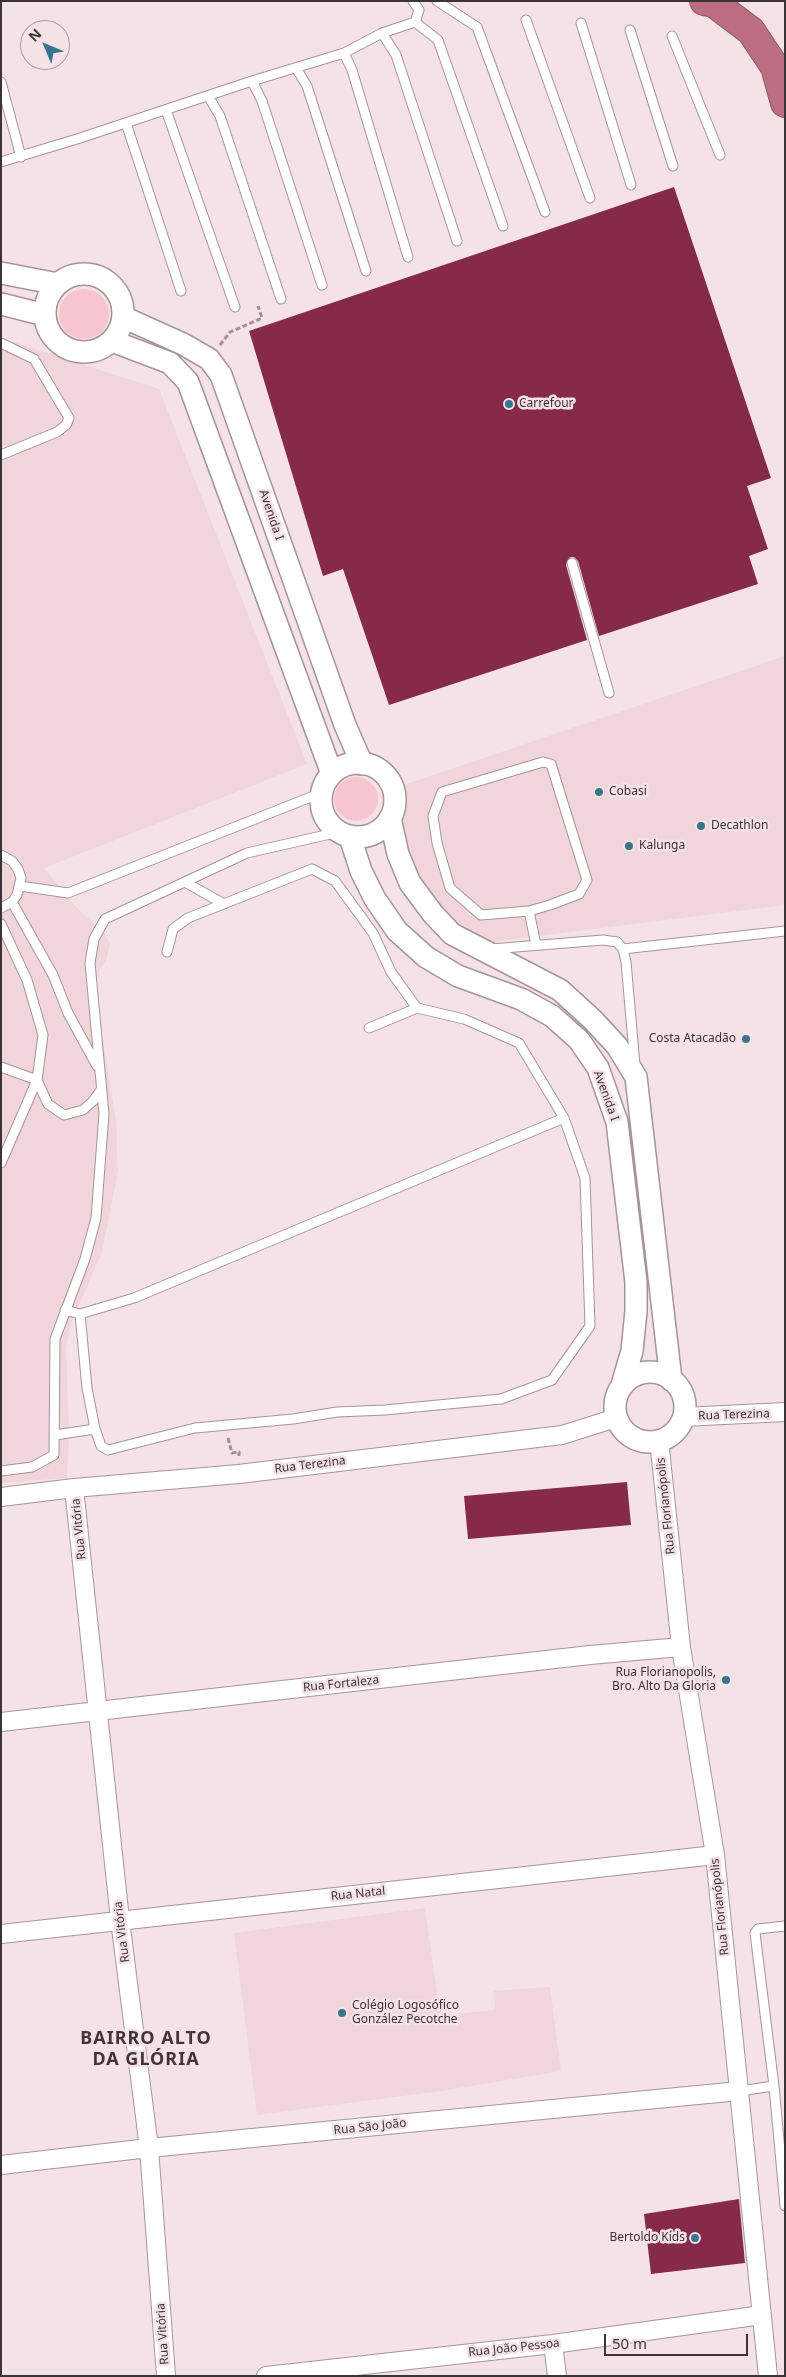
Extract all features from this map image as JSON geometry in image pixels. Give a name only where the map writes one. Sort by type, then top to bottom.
[{"type":"highway","points":[[704,1],[714,3],[751,31],[775,67],[785,103]]},
{"type":"street","points":[[1,273],[58,284]]},
{"type":"street","points":[[82,274],[101,278],[117,291],[122,303],[123,316],[120,330],[112,341],[102,348],[90,352],[78,352],[56,342],[49,331],[45,315],[50,295],[58,284],[69,277],[82,274]]},
{"type":"street","points":[[1,304],[45,315]]},
{"type":"street","name":"Avenida I","points":[[123,316],[183,344],[209,359],[222,375],[345,725],[362,764]]},
{"type":"street","points":[[112,341],[170,363],[188,382],[332,774]]},
{"type":"street","points":[[362,764],[374,767],[390,783],[394,795],[394,806],[390,818],[383,827],[373,834],[362,837],[344,835],[324,816],[321,794],[332,774],[341,768],[362,764]]},
{"type":"street","name":"Avenida I","points":[[390,818],[398,854],[410,883],[433,914],[452,934],[560,990],[593,1020],[616,1046],[636,1077],[672,1380]]},
{"type":"street","name":"Avenida I","points":[[344,835],[375,899],[397,931],[426,958],[458,976],[521,999],[552,1016],[578,1040],[598,1068],[611,1100],[617,1122],[636,1282],[636,1312],[632,1351],[622,1385]]},
{"type":"street","points":[[651,1372],[662,1374],[672,1380],[683,1394],[686,1403],[683,1417],[674,1432],[650,1442],[632,1437],[625,1432],[616,1418],[615,1406],[622,1385],[630,1378],[651,1372]]},
{"type":"street","name":"Rua Terezina","points":[[683,1417],[785,1412]]},
{"type":"street","name":"Rua Terezina","points":[[1,1498],[74,1488],[239,1474],[562,1435],[616,1418]]},
{"type":"street","name":"Rua Florianópolis","points":[[658,1440],[681,1647],[715,1855],[768,2376]]},
{"type":"street","name":"Rua Vitória","points":[[74,1488],[120,1920],[149,2148],[166,2376]]},
{"type":"street","name":"Rua Fortaleza","points":[[1,1722],[580,1656],[681,1647]]},
{"type":"street","name":"Rua Natal","points":[[1,1934],[715,1855]]},
{"type":"street","name":"Rua São João","points":[[1,2165],[149,2148],[738,2091]]},
{"type":"street","name":"Rua João Pessoa","points":[[266,2376],[337,2371],[762,2315]]},
{"type":"street","points":[[553,2344],[557,2376]]},
{"type":"lane","points":[[413,1],[419,10],[415,22]]},
{"type":"lane","points":[[437,1],[477,27],[545,212]]},
{"type":"lane","points":[[526,20],[590,198]]},
{"type":"lane","points":[[1,162],[166,110],[252,80],[344,53],[382,33],[415,22]]},
{"type":"lane","points":[[415,22],[438,40],[503,226]]},
{"type":"lane","points":[[581,23],[631,184]]},
{"type":"lane","points":[[630,30],[673,166]]},
{"type":"lane","points":[[382,33],[396,55],[457,241]]},
{"type":"lane","points":[[672,36],[720,155]]},
{"type":"lane","points":[[344,53],[352,70],[408,257]]},
{"type":"lane","points":[[296,68],[307,86],[366,271]]},
{"type":"lane","points":[[252,80],[262,101],[322,285]]},
{"type":"lane","points":[[1,82],[21,156]]},
{"type":"lane","points":[[208,96],[220,116],[281,299]]},
{"type":"lane","points":[[166,110],[235,307]]},
{"type":"lane","points":[[126,123],[181,292]]},
{"type":"lane","points":[[1,343],[34,359],[69,418],[66,425],[57,432],[1,455]]},
{"type":"lane","points":[[572,563],[609,693]]},
{"type":"lane","points":[[543,762],[552,764],[587,880],[579,894],[529,911],[481,915],[450,888],[433,816],[442,792],[543,762]]},
{"type":"lane","points":[[20,886],[68,893],[321,794]]},
{"type":"lane","points":[[1,1471],[32,1466],[54,1455],[55,1339],[84,1259],[96,1218],[104,1114],[90,963],[94,939],[105,920],[247,853],[344,835]]},
{"type":"lane","points":[[1,855],[12,860],[18,869],[20,886],[12,902],[1,908]]},
{"type":"lane","points":[[168,952],[172,929],[188,918],[312,869],[335,882],[373,933],[391,972],[417,1008]]},
{"type":"lane","points":[[185,882],[224,904]]},
{"type":"lane","points":[[12,902],[53,975],[68,1013],[99,1071]]},
{"type":"lane","points":[[529,911],[536,945]]},
{"type":"lane","points":[[1,924],[27,980],[43,1035],[37,1080],[1,1163]]},
{"type":"lane","points":[[623,950],[785,931]]},
{"type":"lane","points":[[483,950],[603,940],[617,942],[623,950],[626,962],[636,1077]]},
{"type":"lane","points":[[80,1314],[87,1388],[95,1429],[101,1446],[108,1450],[195,1428],[293,1419],[337,1412],[385,1410],[501,1399],[552,1380],[590,1326],[585,1178],[564,1118],[520,1042],[464,1019],[417,1008],[369,1028]]},
{"type":"lane","points":[[1,1067],[37,1080],[48,1104],[64,1115],[83,1110],[101,1090]]},
{"type":"lane","points":[[65,1310],[80,1314],[134,1298],[564,1118]]},
{"type":"lane","points":[[55,1435],[95,1429]]},
{"type":"lane","points":[[785,1926],[758,1929],[754,1933],[774,2086],[785,2206]]},
{"type":"lane","points":[[738,2091],[774,2086]]},
{"type":"path","points":[[209,359],[230,332],[262,318],[258,306]]},
{"type":"shaded area","points":[[84,289],[94,291],[102,296],[107,304],[109,314],[107,324],[102,332],[94,337],[84,339],[74,337],[66,332],[61,324],[59,314],[61,304],[66,296],[74,291]]},
{"type":"shaded area","points":[[1,338],[159,389],[307,764],[44,868],[76,907],[105,934],[110,944],[106,960],[98,973],[95,996],[116,1120],[118,1171],[102,1252],[71,1323],[66,1349],[69,1434],[67,1478],[1,1483]]},
{"type":"shaded area","points":[[785,656],[785,905],[473,944],[455,939],[399,848],[402,812],[401,786]]},
{"type":"shaded area","points":[[352,777],[360,777],[372,783],[378,799],[372,815],[360,821],[352,821],[340,815],[334,803],[334,795],[340,783]]},
{"type":"shaded area","name":"Colégio Logosófico González Pecotche","points":[[425,1908],[440,2015],[495,2010],[494,1991],[550,1987],[561,2071],[441,2091],[257,2115],[234,1933]]},
{"type":"building","name":"Carrefour","points":[[674,187],[771,478],[747,486],[768,549],[749,556],[758,584],[599,636],[578,561],[574,557],[570,557],[566,565],[587,640],[389,705],[343,569],[323,576],[249,331]]},
{"type":"building","points":[[627,1482],[631,1525],[468,1539],[464,1496]]},
{"type":"building","name":"Bertoldo Kids","points":[[739,2199],[745,2263],[651,2274],[644,2214]]},
{"type":"place","name":"Carrefour","points":[[509,404]]},
{"type":"place","name":"Cobasi","points":[[599,792]]},
{"type":"place","name":"Decathlon","points":[[701,826]]},
{"type":"place","name":"Kalunga","points":[[629,846]]},
{"type":"place","name":"Costa Atacadão","points":[[746,1039]]},
{"type":"place","name":"Rua Florianopolis, Bro. Alto Da Gloria","points":[[726,1680]]},
{"type":"place","name":"Colégio Logosófico González Pecotche","points":[[342,2013]]},
{"type":"place","name":"Bertoldo Kids","points":[[695,2238]]},
{"type":"district","name":"BAIRRO ALTO DA GLÓRIA","points":[[146,2049]]}]
